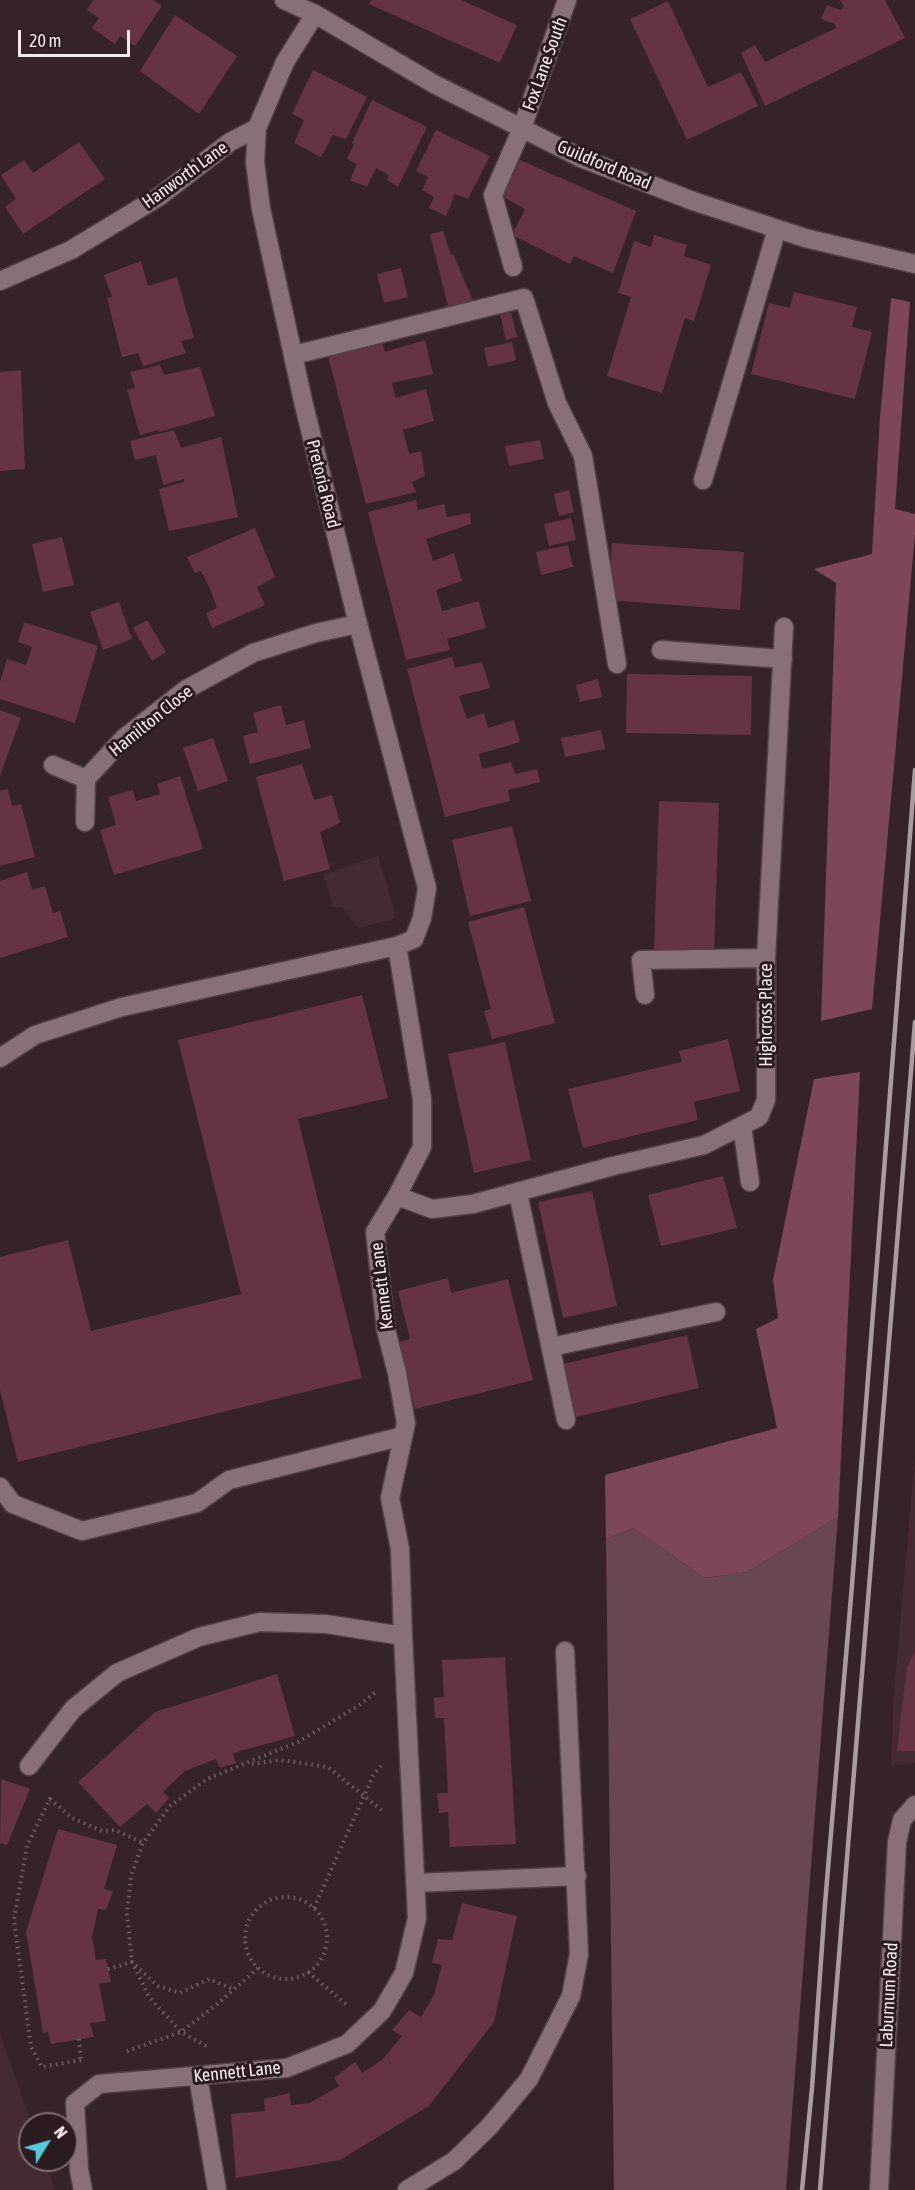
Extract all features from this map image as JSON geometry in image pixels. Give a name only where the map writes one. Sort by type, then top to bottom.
[{"type":"street","name":"Guildford Road","points":[[284,0],[314,7],[434,84],[581,158],[693,201],[805,238],[915,264]]},
{"type":"street","name":"Fox Lane South","points":[[513,267],[493,195],[522,128],[567,0]]},
{"type":"street","points":[[256,128],[285,62],[314,7]]},
{"type":"street","name":"Hanworth Lane","points":[[0,281],[71,250],[160,196],[230,142],[256,128]]},
{"type":"street","name":"Pretoria Road","points":[[256,128],[255,162],[261,209],[303,402],[358,624],[428,888],[422,918],[414,939],[397,946]]},
{"type":"street","points":[[703,480],[777,229]]},
{"type":"street","points":[[294,355],[524,298],[556,403],[583,456],[617,664]]},
{"type":"street","name":"Hamilton Close","points":[[86,779],[124,738],[185,690],[253,652],[316,633],[358,624]]},
{"type":"street","name":"Highcross Place","points":[[397,1196],[432,1209],[473,1204],[614,1166],[704,1145],[759,1117],[766,1100],[766,958],[784,627]]},
{"type":"street","points":[[661,650],[783,659]]},
{"type":"street","points":[[53,765],[86,779],[85,822]]},
{"type":"street","points":[[0,1058],[35,1035],[122,1007],[397,946]]},
{"type":"street","name":"Kennett Lane","points":[[83,2190],[79,2170],[75,2103],[99,2084],[287,2068],[347,2044],[382,2011],[404,1974],[417,1918],[402,1636],[400,1549],[390,1497],[406,1423],[386,1330],[375,1232],[397,1196],[422,1147],[422,1108],[397,946]]},
{"type":"street","points":[[645,994],[641,960],[766,958]]},
{"type":"street","points":[[742,1126],[750,1182]]},
{"type":"street","points":[[518,1193],[566,1420]]},
{"type":"street","points":[[551,1347],[716,1312]]},
{"type":"street","points":[[0,1487],[13,1504],[82,1531],[198,1503],[229,1480],[403,1436]]},
{"type":"street","points":[[29,1766],[73,1709],[117,1673],[199,1637],[260,1622],[326,1624],[402,1636]]},
{"type":"street","points":[[407,2190],[454,2162],[489,2127],[529,2079],[571,1996],[579,1954],[565,1651]]},
{"type":"street","name":"Laburnum Road","points":[[879,2190],[897,1842],[902,1820],[915,1805]]},
{"type":"street","points":[[415,1883],[577,1876]]},
{"type":"street","points":[[198,2077],[217,2190]]},
{"type":"path","points":[[236,2073],[210,2048],[181,2032],[149,1997],[132,1962],[127,1914],[131,1876],[143,1843],[170,1806],[207,1779],[298,1742],[358,1706],[404,1671]]},
{"type":"path","points":[[314,1908],[373,1776],[408,1736]]},
{"type":"path","points":[[245,1765],[280,1760],[328,1767],[413,1836]]},
{"type":"path","points":[[90,2059],[42,2067],[31,2047],[14,1920],[27,1846],[50,1799],[72,1818],[102,1831],[115,1830],[143,1843]]},
{"type":"path","points":[[290,1896],[303,1900],[314,1908],[327,1931],[326,1944],[315,1967],[291,1978],[278,1978],[258,1968],[247,1953],[244,1939],[246,1925],[253,1913],[263,1903],[276,1897],[290,1896]]},
{"type":"path","points":[[108,1969],[132,1962]]},
{"type":"path","points":[[132,1962],[158,1986],[180,1993],[209,1979],[235,1990]]},
{"type":"path","points":[[118,2054],[181,2032],[235,1990],[258,1968]]},
{"type":"path","points":[[308,1972],[369,2024]]},
{"type":"path","points":[[79,2039],[81,2060]]},
{"type":"shaded area","points":[[891,298],[910,302],[895,509],[915,514],[915,534],[872,1009],[821,1021],[836,583],[814,569],[872,554],[880,417]]},
{"type":"shaded area","points":[[378,856],[395,912],[394,919],[358,928],[342,907],[333,907],[323,875]]},
{"type":"shaded area","points":[[860,1072],[838,1517],[747,1572],[705,1578],[633,1528],[606,1539],[605,1475],[777,1428],[756,1329],[778,1318],[773,1280],[814,1079]]},
{"type":"shaded area","points":[[915,1457],[915,1763],[891,1766],[894,1692]]},
{"type":"shaded area","points":[[838,1517],[786,2190],[614,2190],[606,1539],[633,1528],[705,1578],[747,1572]]},
{"type":"shaded area","points":[[0,2034],[28,2112],[18,2112],[18,2172],[48,2172],[55,2190],[0,2190]]},
{"type":"building","points":[[93,0],[153,0],[162,6],[135,46],[120,36],[115,44],[92,28],[99,18],[87,10]]},
{"type":"building","points":[[371,0],[461,0],[517,25],[500,63],[369,4]]},
{"type":"building","points":[[840,0],[885,0],[905,38],[765,106],[741,53],[755,45],[765,62],[836,28],[835,24],[821,19],[827,5],[840,10],[844,7]]},
{"type":"building","points":[[668,1],[708,87],[741,72],[758,106],[687,140],[630,19]]},
{"type":"building","points":[[175,15],[237,56],[199,114],[140,71]]},
{"type":"building","points":[[313,70],[367,97],[346,139],[333,135],[321,157],[294,143],[304,120],[292,114]]},
{"type":"building","points":[[372,100],[427,127],[398,187],[387,180],[389,175],[376,168],[367,187],[350,180],[357,164],[347,159]]},
{"type":"building","points":[[436,130],[490,156],[468,199],[455,194],[446,216],[429,208],[434,197],[422,190],[428,177],[416,171]]},
{"type":"building","points":[[79,142],[105,179],[23,234],[5,207],[16,199],[1,175],[24,160],[33,173]]},
{"type":"building","points":[[520,160],[636,211],[613,273],[574,256],[570,264],[512,235],[525,209],[503,197]]},
{"type":"building","points":[[443,231],[451,255],[453,254],[474,303],[449,310],[430,234]]},
{"type":"building","points":[[654,235],[687,245],[684,256],[711,265],[694,321],[685,318],[662,393],[607,376],[631,297],[618,293],[634,241],[651,247]]},
{"type":"building","points":[[141,261],[148,286],[177,277],[194,338],[181,341],[186,353],[143,366],[138,353],[122,357],[107,298],[112,297],[104,275]]},
{"type":"building","points":[[401,268],[408,297],[384,303],[377,274]]},
{"type":"building","points":[[794,292],[857,307],[852,327],[872,332],[855,399],[751,374],[769,303],[790,308]]},
{"type":"building","points":[[511,312],[517,337],[506,340],[500,315]]},
{"type":"building","points":[[425,340],[433,374],[392,383],[396,398],[426,389],[434,421],[403,430],[409,454],[421,451],[425,476],[412,482],[416,492],[366,504],[328,356],[382,342],[385,352]]},
{"type":"building","points":[[512,342],[516,360],[488,367],[484,348]]},
{"type":"building","points":[[160,365],[164,375],[200,367],[215,416],[140,435],[127,390],[135,388],[130,372]]},
{"type":"building","points":[[21,370],[25,469],[0,471],[0,372]]},
{"type":"building","points":[[174,430],[181,448],[221,437],[238,517],[169,531],[159,489],[184,482],[184,479],[163,485],[156,455],[135,460],[130,441]]},
{"type":"building","points":[[540,440],[544,459],[509,466],[505,446]]},
{"type":"building","points":[[569,490],[574,512],[559,516],[554,494]]},
{"type":"building","points":[[416,500],[418,510],[444,504],[447,517],[470,513],[471,524],[426,539],[433,561],[454,553],[462,581],[436,590],[442,611],[479,601],[486,628],[447,639],[450,650],[406,660],[368,512]]},
{"type":"building","points":[[571,518],[576,540],[549,546],[544,524]]},
{"type":"building","points":[[255,528],[275,577],[257,587],[265,605],[212,628],[206,613],[217,608],[201,571],[195,573],[187,557]]},
{"type":"building","points":[[62,537],[74,585],[43,592],[32,544]]},
{"type":"building","points":[[612,543],[744,552],[740,610],[608,600]]},
{"type":"building","points":[[568,545],[573,567],[541,575],[536,552]]},
{"type":"building","points":[[119,602],[132,639],[103,650],[90,612]]},
{"type":"building","points":[[147,620],[166,652],[152,661],[133,628]]},
{"type":"building","points":[[24,622],[98,646],[75,723],[0,699],[0,682],[7,659],[26,665],[32,647],[18,642]]},
{"type":"building","points":[[452,657],[455,668],[482,662],[490,688],[459,696],[467,719],[484,713],[488,728],[514,720],[520,742],[479,754],[482,769],[511,762],[515,774],[537,769],[540,782],[508,790],[510,801],[445,817],[407,669]]},
{"type":"building","points":[[627,674],[752,676],[751,735],[626,733]]},
{"type":"building","points":[[598,679],[602,697],[580,702],[576,685]]},
{"type":"building","points":[[281,705],[286,725],[304,720],[311,748],[250,764],[243,736],[258,732],[253,713]]},
{"type":"building","points":[[0,710],[21,718],[0,776]]},
{"type":"building","points":[[601,730],[605,749],[565,757],[561,738]]},
{"type":"building","points":[[213,738],[228,781],[198,791],[183,748]]},
{"type":"building","points":[[302,764],[314,800],[332,795],[340,823],[320,832],[330,869],[284,881],[256,777]]},
{"type":"building","points":[[180,776],[203,849],[114,875],[100,830],[116,825],[108,797],[133,790],[136,801],[160,794],[157,784]]},
{"type":"building","points":[[8,789],[12,806],[21,804],[35,857],[0,866],[0,791]]},
{"type":"building","points":[[659,801],[719,803],[714,951],[654,949]]},
{"type":"building","points":[[512,826],[531,901],[470,916],[452,840]]},
{"type":"building","points":[[27,872],[32,890],[45,886],[53,913],[60,911],[68,937],[0,958],[0,881]]},
{"type":"building","points":[[524,907],[555,1023],[492,1039],[484,1011],[491,1009],[468,922]]},
{"type":"building","points":[[362,995],[388,1098],[298,1119],[362,1378],[18,1462],[0,1390],[0,1257],[68,1240],[91,1331],[241,1294],[178,1040]]},
{"type":"building","points":[[728,1039],[740,1091],[694,1102],[698,1120],[583,1148],[568,1089],[682,1062],[679,1051]]},
{"type":"building","points":[[505,1042],[531,1160],[474,1173],[448,1054]]},
{"type":"building","points":[[723,1176],[737,1228],[661,1246],[648,1195]]},
{"type":"building","points":[[592,1191],[617,1306],[563,1318],[538,1202]]},
{"type":"building","points":[[448,1278],[451,1293],[508,1279],[533,1380],[415,1409],[399,1342],[410,1339],[398,1291]]},
{"type":"building","points":[[687,1335],[699,1388],[576,1417],[563,1364]]},
{"type":"building","points":[[915,1652],[915,1751],[897,1751],[907,1666]]},
{"type":"building","points":[[505,1657],[516,1844],[450,1847],[448,1812],[439,1813],[437,1793],[448,1793],[444,1718],[435,1718],[434,1698],[444,1697],[442,1660]]},
{"type":"building","points":[[277,1674],[295,1736],[233,1753],[236,1763],[220,1768],[216,1759],[185,1771],[163,1792],[169,1798],[156,1813],[147,1804],[120,1827],[78,1782],[155,1712]]},
{"type":"building","points":[[1,1779],[30,1789],[7,1845],[0,1843]]},
{"type":"building","points":[[58,1829],[117,1845],[104,1889],[113,1891],[106,1910],[98,1909],[92,1937],[96,1960],[106,1959],[111,1982],[99,1984],[106,2021],[90,2023],[94,2037],[51,2044],[48,2032],[43,2033],[26,1932]]},
{"type":"building","points":[[462,1903],[517,1916],[494,2022],[429,2106],[340,2160],[236,2178],[231,2114],[265,2111],[264,2099],[290,2093],[291,2105],[310,2103],[339,2086],[334,2078],[355,2062],[362,2073],[382,2060],[402,2036],[392,2030],[409,2010],[421,2017],[434,1995],[442,1965],[432,1963],[438,1939],[452,1940]]},
{"type":"railway","points":[[802,2190],[812,2088],[915,770]]},
{"type":"railway","points":[[820,2190],[915,1022]]}]
